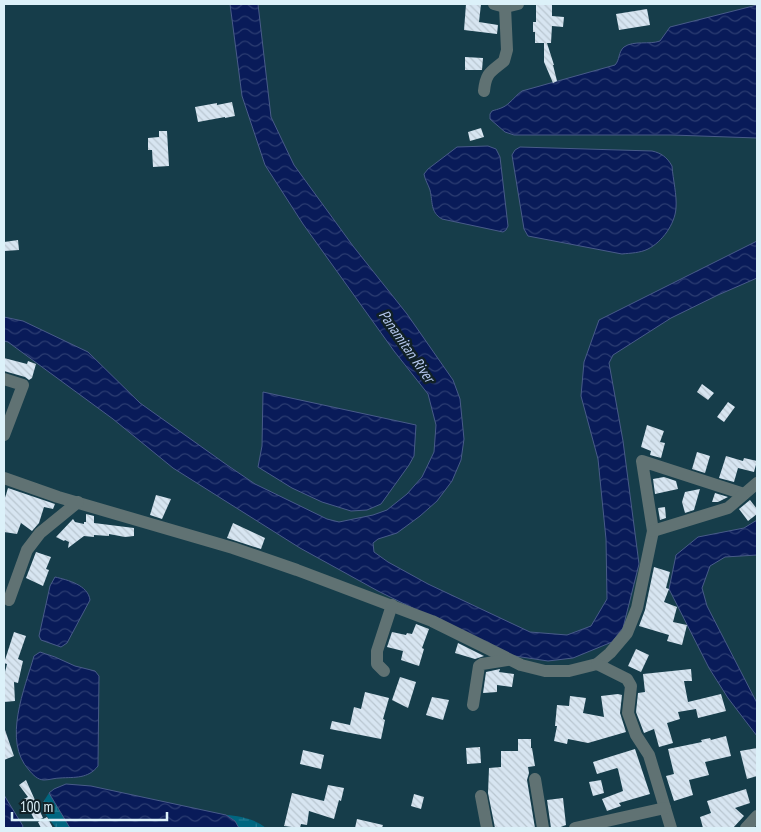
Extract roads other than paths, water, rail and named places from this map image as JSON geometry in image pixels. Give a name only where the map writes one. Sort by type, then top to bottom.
[{"type":"street","points":[[484,91],[485,79],[489,73],[504,61],[507,50],[500,5],[518,4]]},
{"type":"street","points":[[4,379],[23,385],[4,435]]},
{"type":"street","points":[[5,482],[233,548],[392,605],[432,621],[507,660],[545,671],[569,671],[596,664],[610,653],[627,633],[637,608],[653,531],[642,461],[744,494]]},
{"type":"street","points":[[653,531],[728,508],[757,483]]},
{"type":"street","points":[[9,600],[27,550],[40,533],[78,502]]},
{"type":"street","points":[[384,671],[377,664],[377,651],[392,605]]},
{"type":"street","points":[[474,705],[480,666],[482,664],[507,660]]},
{"type":"street","points":[[596,664],[627,679],[631,686],[628,714],[636,734],[649,756],[671,828]]},
{"type":"street","points":[[535,779],[543,828]]},
{"type":"street","points":[[482,796],[487,828]]},
{"type":"street","points":[[575,828],[665,808]]},
{"type":"street","points":[[746,828],[757,816]]},
{"type":"water","name":"Panamitan River","points":[[230,4],[258,4],[271,117],[294,165],[353,246],[407,314],[453,380],[460,399],[464,439],[461,460],[452,481],[437,501],[420,516],[397,533],[378,539],[373,543],[374,552],[428,584],[530,632],[567,635],[591,626],[607,599],[606,539],[598,459],[581,396],[584,362],[599,320],[757,241],[757,278],[671,318],[613,355],[609,363],[623,441],[639,564],[623,628],[612,642],[573,658],[548,661],[508,655],[378,591],[300,548],[173,468],[113,419],[8,342],[4,341],[4,317],[23,321],[88,352],[140,403],[227,465],[255,484],[327,519],[339,522],[387,510],[407,494],[422,477],[434,452],[436,425],[428,394],[394,351],[303,224],[265,165],[242,96]]},
{"type":"water","points":[[757,5],[757,138],[672,135],[514,135],[505,132],[490,119],[492,111],[505,106],[522,91],[615,65],[624,47],[637,43],[660,41],[670,27]]},
{"type":"water","points":[[488,146],[496,149],[500,157],[508,226],[503,232],[442,219],[435,213],[424,174],[457,147]]},
{"type":"water","points":[[520,147],[652,151],[661,154],[672,166],[676,203],[675,214],[667,232],[648,249],[622,254],[528,236],[524,229],[512,155]]},
{"type":"water","points":[[263,392],[416,425],[414,456],[381,504],[367,510],[351,511],[322,502],[292,488],[258,467],[262,446]]},
{"type":"water","points":[[757,520],[757,555],[725,557],[710,566],[702,588],[707,606],[757,703],[757,736],[728,698],[709,668],[669,589],[676,555],[698,537],[744,528]]},
{"type":"water","points":[[55,577],[71,582],[86,590],[90,600],[67,643],[61,647],[41,640],[39,636],[50,586]]},
{"type":"water","points":[[40,652],[75,666],[95,671],[99,676],[98,766],[86,775],[42,780],[32,774],[21,758],[16,730],[18,714],[34,656]]},
{"type":"water","points":[[66,784],[91,786],[226,815],[235,821],[239,828],[70,828],[49,793]]},
{"type":"water","points":[[4,795],[23,826],[22,828],[4,828]]}]
